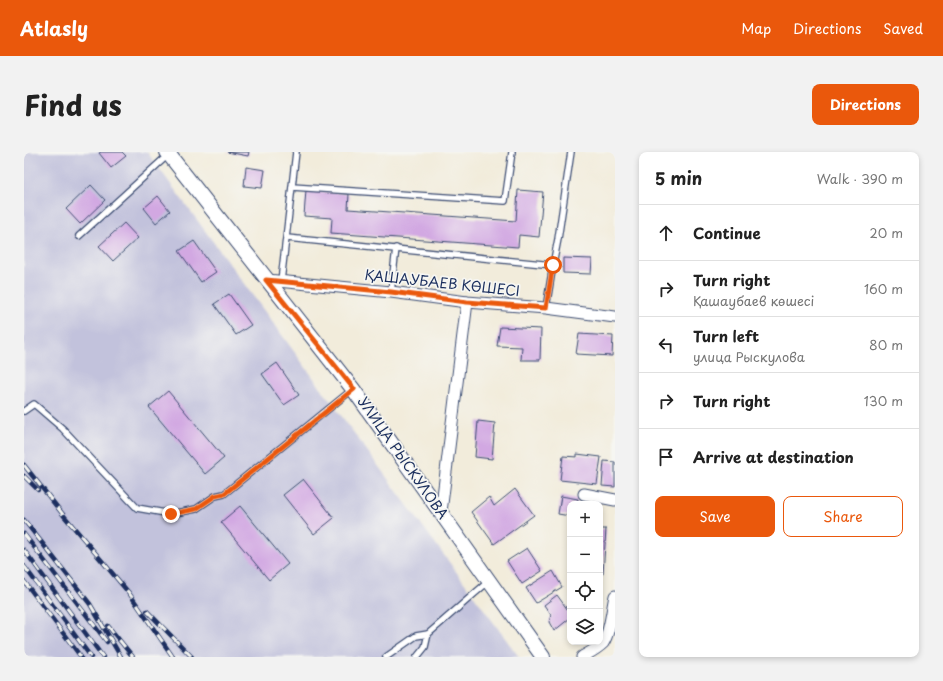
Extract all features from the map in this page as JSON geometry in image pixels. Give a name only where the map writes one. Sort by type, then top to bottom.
[{"type":"street","name":"УЛИЦА РЫСКУЛОВА","points":[[168,153],[266,280],[354,389],[543,657]]},
{"type":"street","name":"ҚАШАУБАЕВ КӨШЕСІ","points":[[266,280],[391,292],[467,302],[546,308],[615,317]]},
{"type":"street","points":[[441,512],[467,302]]},
{"type":"street","points":[[584,494],[615,500]]},
{"type":"street","points":[[582,657],[594,650],[603,642],[607,634],[615,596]]},
{"type":"lane","points":[[281,282],[296,152]]},
{"type":"lane","points":[[292,187],[505,201],[512,152]]},
{"type":"lane","points":[[546,308],[571,152]]},
{"type":"lane","points":[[79,236],[168,153]]},
{"type":"lane","points":[[286,238],[553,265]]},
{"type":"lane","points":[[391,292],[396,248]]},
{"type":"lane","points":[[24,411],[34,404],[63,429],[137,508],[171,514],[196,509],[215,496],[224,494],[354,389]]},
{"type":"lane","points":[[386,657],[416,636],[428,634],[489,581]]},
{"type":"lane","points":[[417,657],[425,647],[428,634]]},
{"type":"shaded area","points":[[24,152],[147,152],[519,657],[24,657]]},
{"type":"building","points":[[122,152],[126,156],[111,168],[99,153]]},
{"type":"building","points":[[227,152],[249,152],[248,156]]},
{"type":"building","points":[[246,167],[265,170],[262,188],[244,186]]},
{"type":"building","points":[[91,185],[105,200],[80,224],[66,209]]},
{"type":"building","points":[[306,190],[349,194],[348,209],[516,221],[518,190],[543,192],[539,237],[519,235],[518,247],[331,233],[332,218],[304,216]]},
{"type":"building","points":[[158,196],[170,211],[156,223],[144,208]]},
{"type":"building","points":[[124,223],[138,238],[113,261],[99,246]]},
{"type":"building","points":[[194,241],[216,272],[201,282],[179,251]]},
{"type":"building","points":[[563,258],[592,259],[591,274],[563,273]]},
{"type":"building","points":[[229,294],[251,325],[236,335],[214,304]]},
{"type":"building","points":[[500,327],[541,329],[540,360],[521,360],[522,347],[497,346]]},
{"type":"building","points":[[579,334],[613,336],[612,356],[576,354]]},
{"type":"building","points":[[277,363],[299,395],[284,405],[262,374]]},
{"type":"building","points":[[168,391],[224,458],[205,474],[149,407]]},
{"type":"building","points":[[478,421],[495,423],[492,459],[475,457]]},
{"type":"building","points":[[577,454],[601,457],[597,484],[560,480],[563,456],[577,457]]},
{"type":"building","points":[[604,461],[615,462],[615,487],[602,486]]},
{"type":"building","points":[[303,479],[334,518],[314,534],[283,495]]},
{"type":"building","points":[[515,489],[534,515],[494,544],[471,512],[489,497],[494,506]]},
{"type":"building","points":[[561,496],[578,499],[578,501],[567,501],[567,516],[558,514]]},
{"type":"building","points":[[240,506],[288,564],[269,580],[221,522]]},
{"type":"building","points":[[603,529],[606,529],[603,574]]},
{"type":"building","points":[[527,548],[542,571],[522,584],[507,561]]},
{"type":"building","points":[[553,571],[562,587],[536,603],[526,588]]},
{"type":"building","points":[[557,595],[567,609],[567,620],[554,631],[549,622],[551,615],[544,605]]},
{"type":"railway","points":[[24,465],[65,517],[129,593],[173,657]]},
{"type":"railway","points":[[24,476],[38,490]]},
{"type":"railway","points":[[24,520],[90,604],[121,657]]},
{"type":"railway","points":[[24,534],[107,642]]},
{"type":"railway","points":[[24,550],[103,657]]},
{"type":"railway","points":[[24,566],[91,657]]},
{"type":"railway","points":[[24,581],[81,657]]},
{"type":"railway","points":[[147,611],[192,657]]},
{"type":"railway","points":[[108,626],[133,657]]},
{"type":"route","points":[[171,514],[196,509],[215,496],[224,494],[354,389],[266,280],[391,292],[467,302],[546,308],[553,265]]}]
